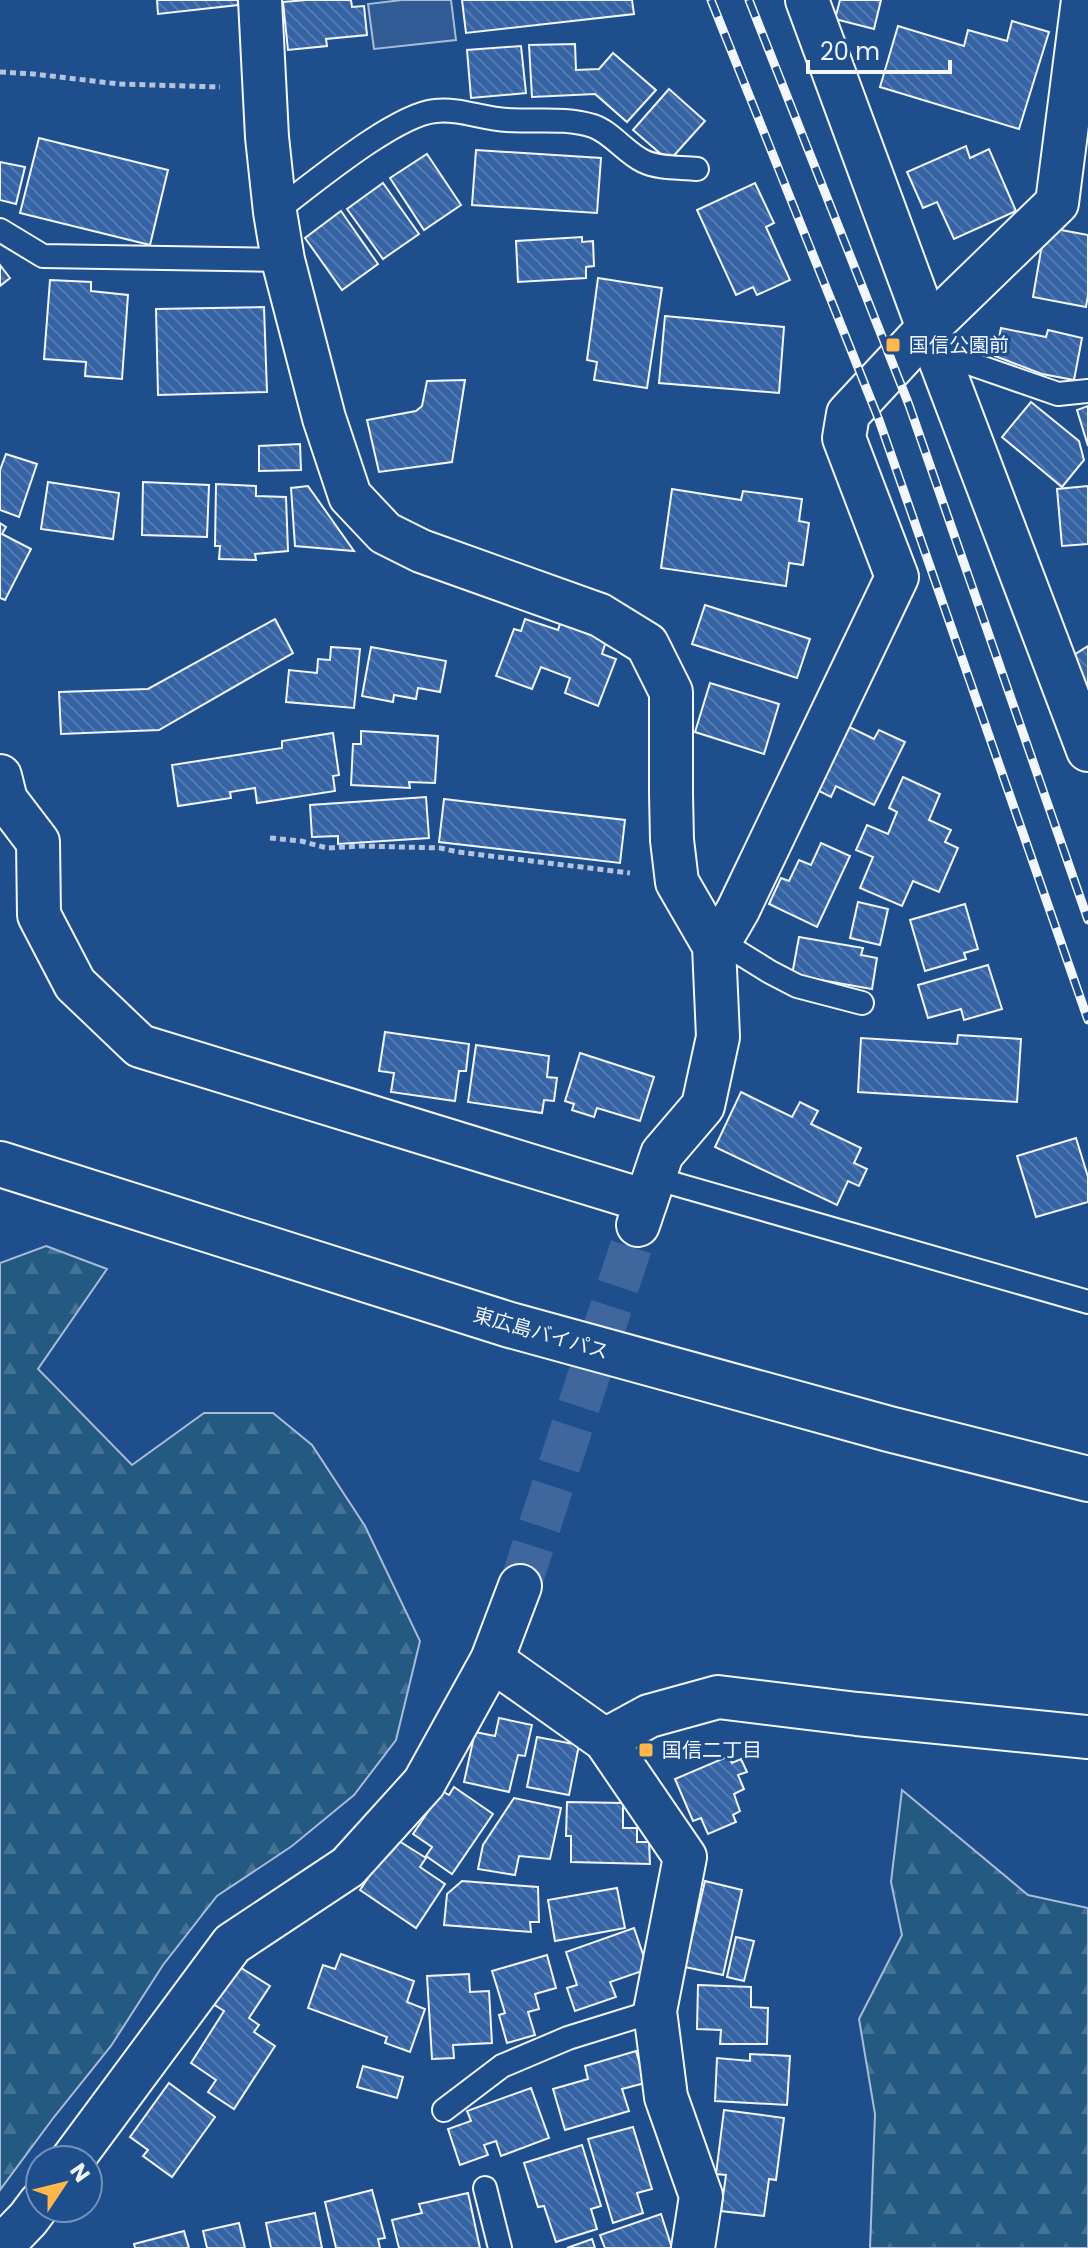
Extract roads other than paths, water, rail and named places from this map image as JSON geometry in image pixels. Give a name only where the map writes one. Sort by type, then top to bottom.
[{"type":"highway","name":"東広島バイパス","points":[[0,1164],[510,1325],[874,1425],[1088,1479]]},
{"type":"street","points":[[0,776],[6,800],[38,842],[39,915],[75,984],[140,1046],[646,1202],[662,1154],[703,1106],[718,1037],[717,944],[677,882],[671,809],[671,692],[647,644],[600,615],[421,551],[385,533],[350,496],[324,418],[283,260],[267,137],[260,0]]},
{"type":"street","points":[[807,0],[1088,750]]},
{"type":"street","points":[[717,944],[738,910],[897,577],[844,438],[848,414],[932,340],[1057,203],[1083,0]]},
{"type":"street","points":[[84,2144],[232,1944],[348,1867],[424,1783],[492,1660],[520,1586]]},
{"type":"street","points":[[492,1660],[605,1740],[685,1857],[655,2011],[666,2097],[701,2196],[693,2248]]},
{"type":"street","points":[[605,1740],[649,1716],[718,1697],[1088,1737]]},
{"type":"street","points":[[2,2248],[24,2223]]},
{"type":"lane","points":[[275,212],[363,147],[406,120],[434,111],[462,112],[487,119],[554,120],[595,126],[643,161],[660,166],[697,169]]},
{"type":"lane","points":[[0,230],[43,256],[283,260]]},
{"type":"lane","points":[[932,340],[1058,394],[1088,391]]},
{"type":"lane","points":[[717,944],[797,986],[862,1003]]},
{"type":"lane","points":[[646,1202],[1088,1302]]},
{"type":"lane","points":[[444,2110],[502,2066],[568,2038],[655,2011]]},
{"type":"lane","points":[[485,2188],[500,2248]]},
{"type":"tunnel","points":[[520,1586],[638,1225]]},
{"type":"railway","points":[[711,0],[879,420],[1088,1020]]},
{"type":"railway","points":[[749,0],[909,405],[1088,920]]},
{"type":"place","name":"国信公園前","points":[[893,345]]},
{"type":"place","name":"国信二丁目","points":[[646,1750]]}]
